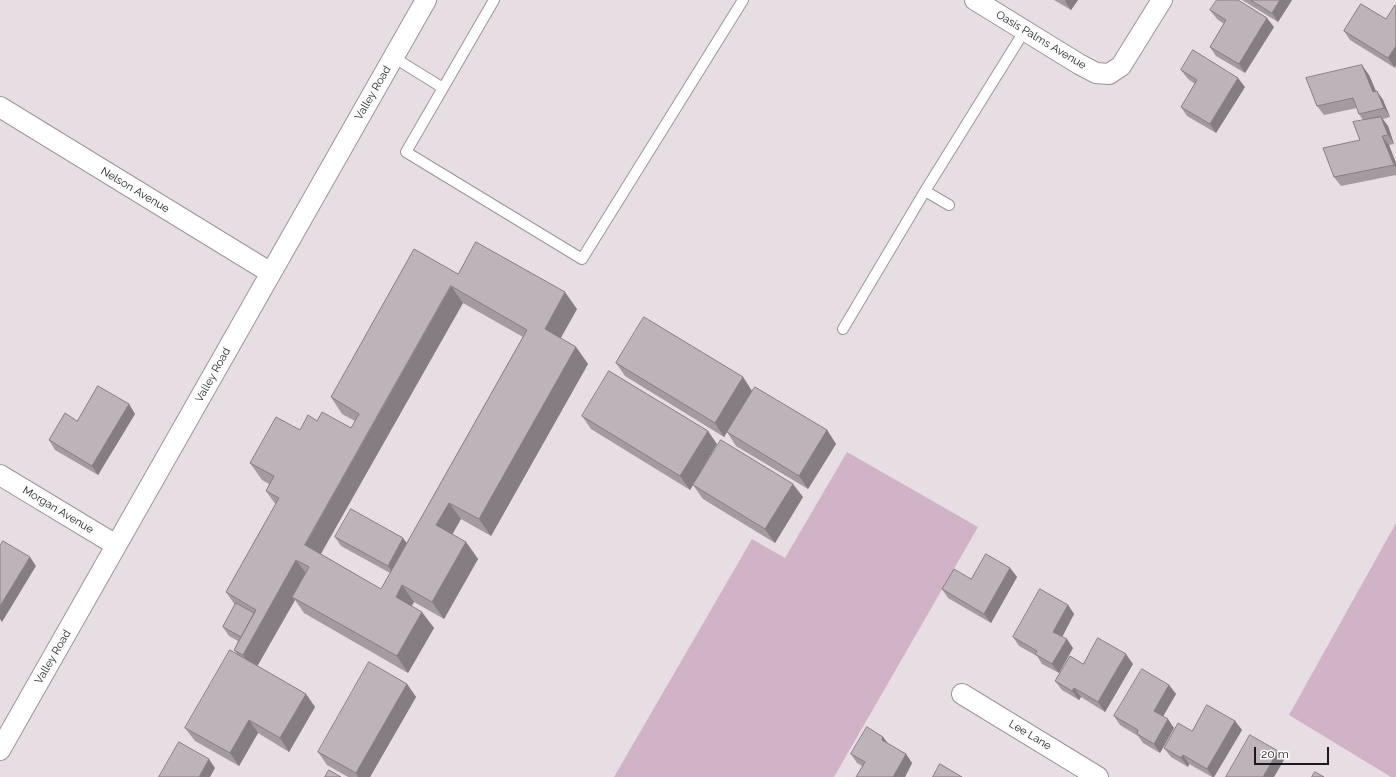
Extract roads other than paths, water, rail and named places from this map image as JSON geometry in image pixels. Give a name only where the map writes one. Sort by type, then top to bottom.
[{"type":"street","name":"Oasis Palms Avenue","points":[[976,0],[1096,73],[1110,74],[1121,66],[1162,0]]},
{"type":"street","name":"Valley Road","points":[[0,750],[393,57],[418,3]]},
{"type":"street","name":"Nelson Avenue","points":[[0,107],[271,273]]},
{"type":"street","name":"Morgan Avenue","points":[[0,475],[116,546]]},
{"type":"street","name":"Lee Lane","points":[[962,694],[1098,777]]},
{"type":"lane","points":[[494,0],[406,152],[582,258],[743,0]]},
{"type":"lane","points":[[843,329],[925,191],[1025,30]]},
{"type":"lane","points":[[393,57],[443,88]]},
{"type":"lane","points":[[925,191],[949,205]]}]
